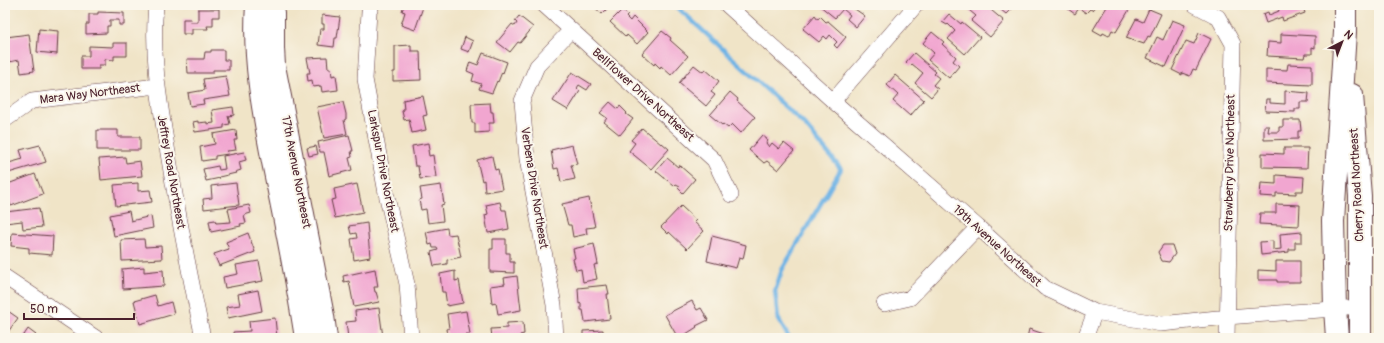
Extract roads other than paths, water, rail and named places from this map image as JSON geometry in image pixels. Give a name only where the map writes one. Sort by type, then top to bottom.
[{"type":"street","name":"Jeffrey Road Northeast","points":[[156,5],[157,86],[180,228],[203,338]]},
{"type":"street","name":"17th Avenue Northeast","points":[[257,5],[256,53],[260,87],[306,338]]},
{"type":"street","name":"17th Avenue Northeast","points":[[272,5],[272,48],[274,66],[324,316],[326,338]]},
{"type":"street","name":"Larkspur Drive Northeast","points":[[372,5],[369,12],[365,79],[386,193],[407,284],[411,338]]},
{"type":"street","name":"Bellflower Drive Northeast","points":[[544,5],[714,160],[731,195]]},
{"type":"street","name":"19th Avenue Northeast","points":[[727,5],[832,101],[978,227],[1045,288],[1094,312],[1161,324],[1227,316],[1360,307]]},
{"type":"street","points":[[832,101],[916,5]]},
{"type":"street","name":"Strawberry Drive Northeast","points":[[1196,5],[1218,17],[1233,44],[1227,338]]},
{"type":"street","name":"Cherry Road Northeast","points":[[1344,5],[1345,32],[1350,70],[1360,196],[1360,338]]},
{"type":"street","name":"Verbena Drive Northeast","points":[[556,338],[554,305],[527,160],[522,101],[537,66],[571,30]]},
{"type":"street","name":"Cherry Road Northeast","points":[[1337,338],[1333,221],[1345,32]]},
{"type":"street","name":"Mara Way Northeast","points":[[5,120],[32,101],[157,86]]},
{"type":"street","points":[[884,304],[910,298],[978,227]]},
{"type":"street","points":[[5,277],[96,338]]},
{"type":"street","points":[[1084,338],[1094,312]]},
{"type":"waterway","points":[[675,5],[805,125],[841,169],[782,270],[775,291],[778,318],[789,338]]}]
